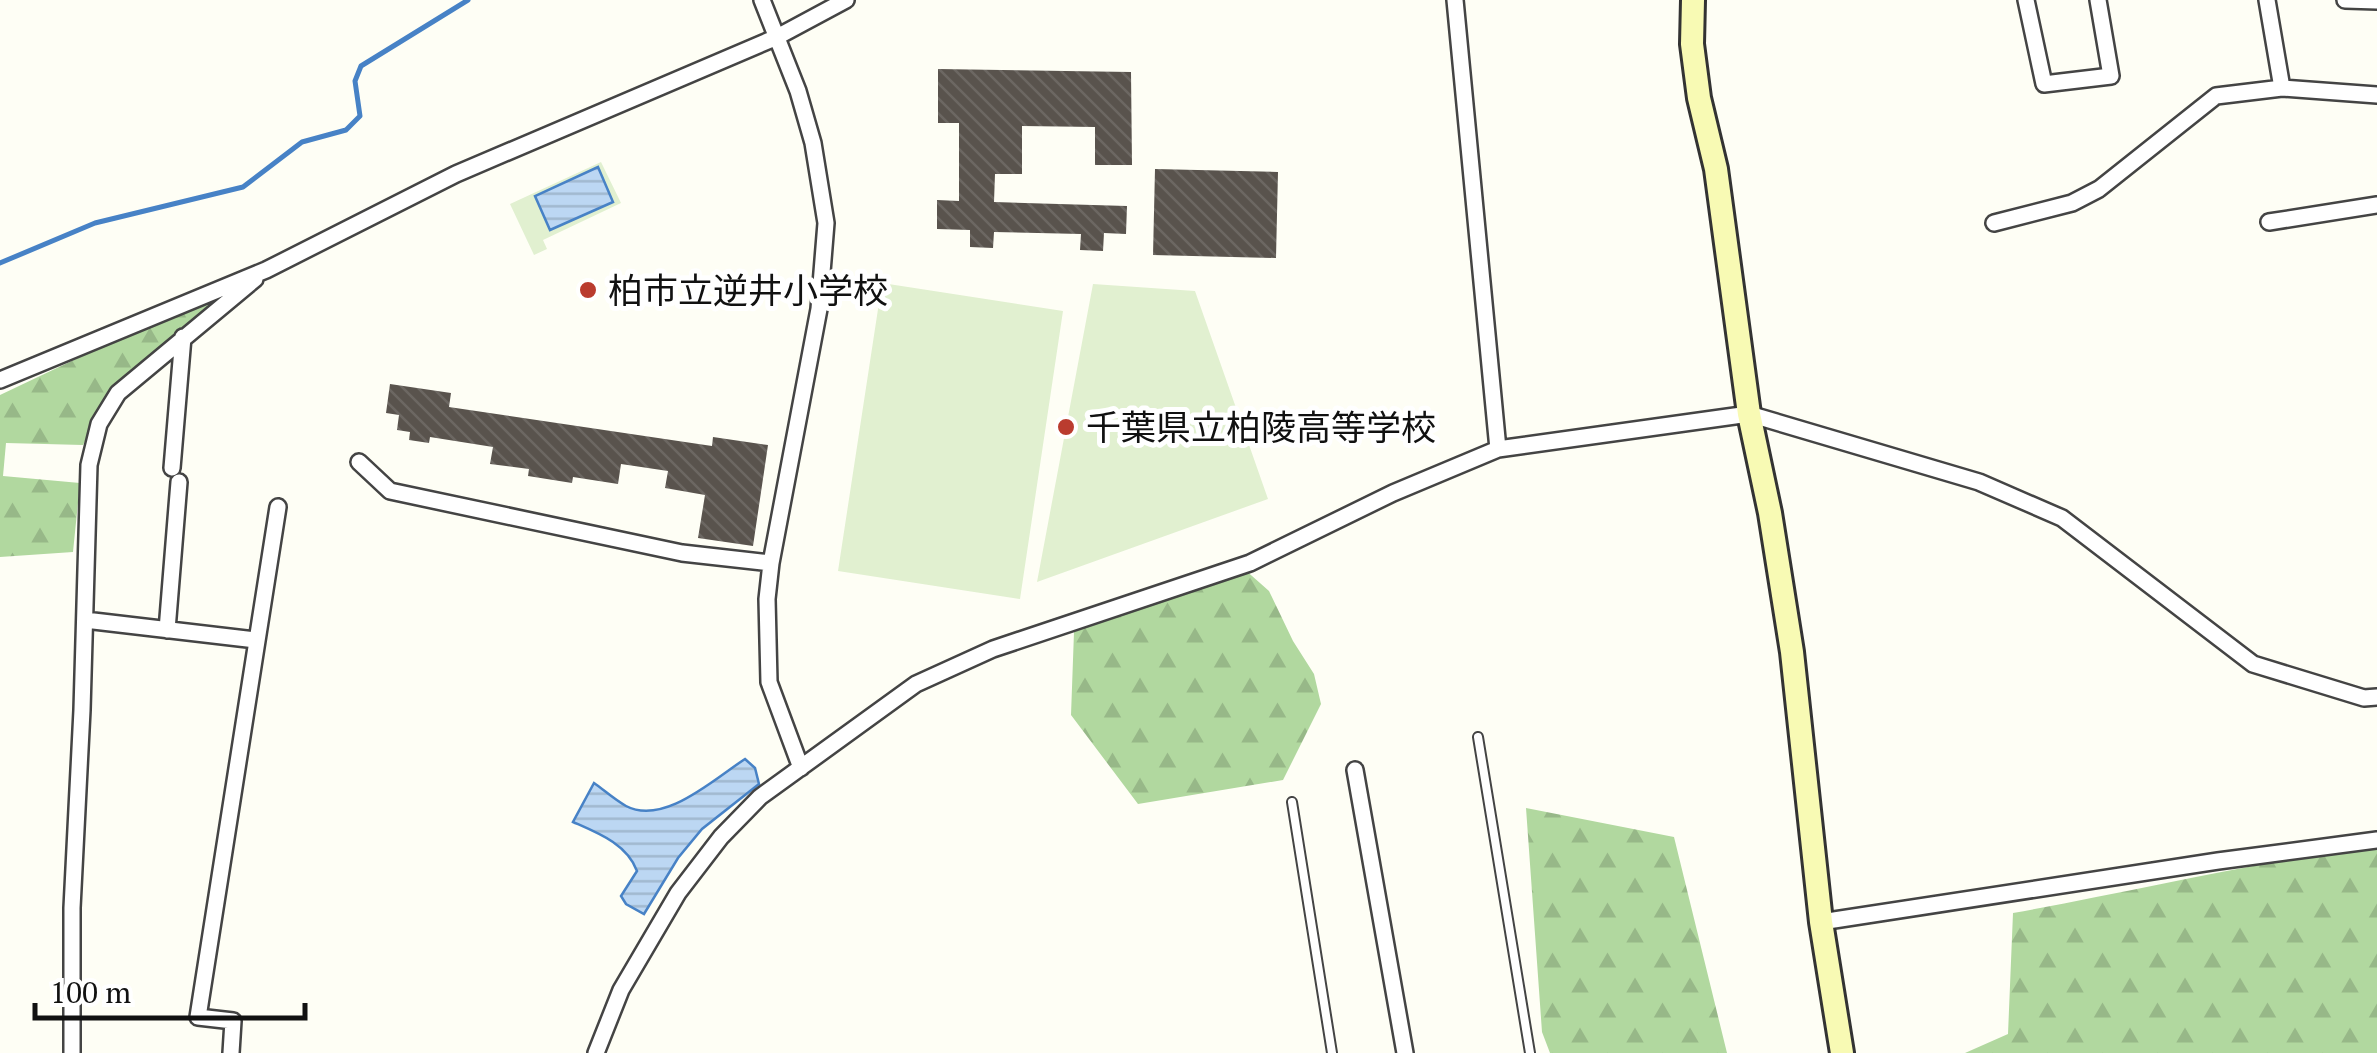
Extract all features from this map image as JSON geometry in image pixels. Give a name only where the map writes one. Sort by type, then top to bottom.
[{"type":"street","points":[[762,0],[813,142],[826,223],[820,309],[771,563],[768,599],[768,682],[801,768]]},
{"type":"street","points":[[0,380],[266,270],[456,174],[776,38],[846,0]]},
{"type":"street","points":[[1455,0],[1498,450]]},
{"type":"street","points":[[1693,0],[1692,44],[1699,98],[1716,169],[1748,414],[1770,513],[1792,652],[1821,922],[1842,1053]]},
{"type":"street","points":[[2026,0],[2044,84],[2111,76],[2098,0]]},
{"type":"street","points":[[2268,0],[2282,88]]},
{"type":"street","points":[[2345,0],[2377,0]]},
{"type":"street","points":[[1994,223],[2072,204],[2099,189],[2216,96],[2282,88],[2377,95]]},
{"type":"street","points":[[2268,222],[2377,205]]},
{"type":"street","points":[[72,1053],[72,908],[90,465],[99,424],[118,394],[266,270]]},
{"type":"street","points":[[168,630],[183,337]]},
{"type":"street","points":[[596,1053],[622,990],[678,892],[721,837],[760,797],[916,684],[977,656],[1250,563],[1394,493],[1498,450],[1748,414],[1980,482],[2062,518],[2253,664],[2364,698],[2377,697]]},
{"type":"street","points":[[359,462],[390,491],[682,553],[771,563]]},
{"type":"street","points":[[232,1053],[233,1021],[198,1018],[278,506]]},
{"type":"street","points":[[86,620],[256,640]]},
{"type":"street","points":[[1355,770],[1405,1053]]},
{"type":"street","points":[[1821,922],[2377,840]]},
{"type":"lane","points":[[1478,737],[1530,1053]]},
{"type":"lane","points":[[1292,802],[1332,1053]]},
{"type":"green space","points":[[601,162],[621,203],[543,240],[547,249],[534,255],[510,204]]},
{"type":"green space","points":[[882,283],[1063,311],[1020,599],[838,571]]},
{"type":"green space","points":[[1093,284],[1195,291],[1268,499],[1037,582]]},
{"type":"green space","points":[[227,294],[113,386],[83,445],[6,443],[3,476],[80,483],[73,552],[0,557],[0,395],[177,311]]},
{"type":"green space","points":[[1243,568],[1269,591],[1314,674],[1321,704],[1283,780],[1138,804],[1071,715],[1074,632]]},
{"type":"green space","points":[[1526,808],[1674,837],[1727,1053],[1550,1053],[1542,1032]]},
{"type":"green space","points":[[2377,846],[2377,1053],[1965,1053],[2008,1034],[2013,913],[2240,868]]},
{"type":"water","points":[[598,167],[613,202],[550,230],[535,196]]},
{"type":"water","points":[[745,759],[755,768],[759,784],[702,829],[678,858],[644,914],[626,904],[621,896],[637,871],[632,862],[611,841],[573,822],[594,783],[626,806],[656,810],[688,798]]},
{"type":"building","points":[[938,69],[1131,72],[1132,165],[1095,165],[1095,127],[1022,126],[1022,174],[995,174],[994,202],[1127,206],[1126,234],[1104,233],[1103,251],[1080,250],[1081,234],[994,232],[993,248],[970,247],[970,230],[937,229],[937,200],[959,201],[959,123],[938,123]]},
{"type":"building","points":[[1155,169],[1278,172],[1276,258],[1153,255]]},
{"type":"building","points":[[390,384],[451,393],[449,407],[712,446],[713,437],[768,445],[753,546],[698,538],[705,495],[665,488],[668,471],[621,464],[618,484],[573,477],[572,483],[528,476],[529,469],[490,464],[493,447],[430,437],[429,443],[409,440],[410,432],[397,430],[399,415],[386,413]]},
{"type":"waterway","points":[[0,263],[95,223],[243,187],[302,142],[346,130],[360,116],[355,81],[361,66],[468,0]]},
{"type":"place","name":"柏市立逆井小学校","points":[[588,290]]},
{"type":"place","name":"千葉県立柏陵高等学校","points":[[1066,427]]}]
